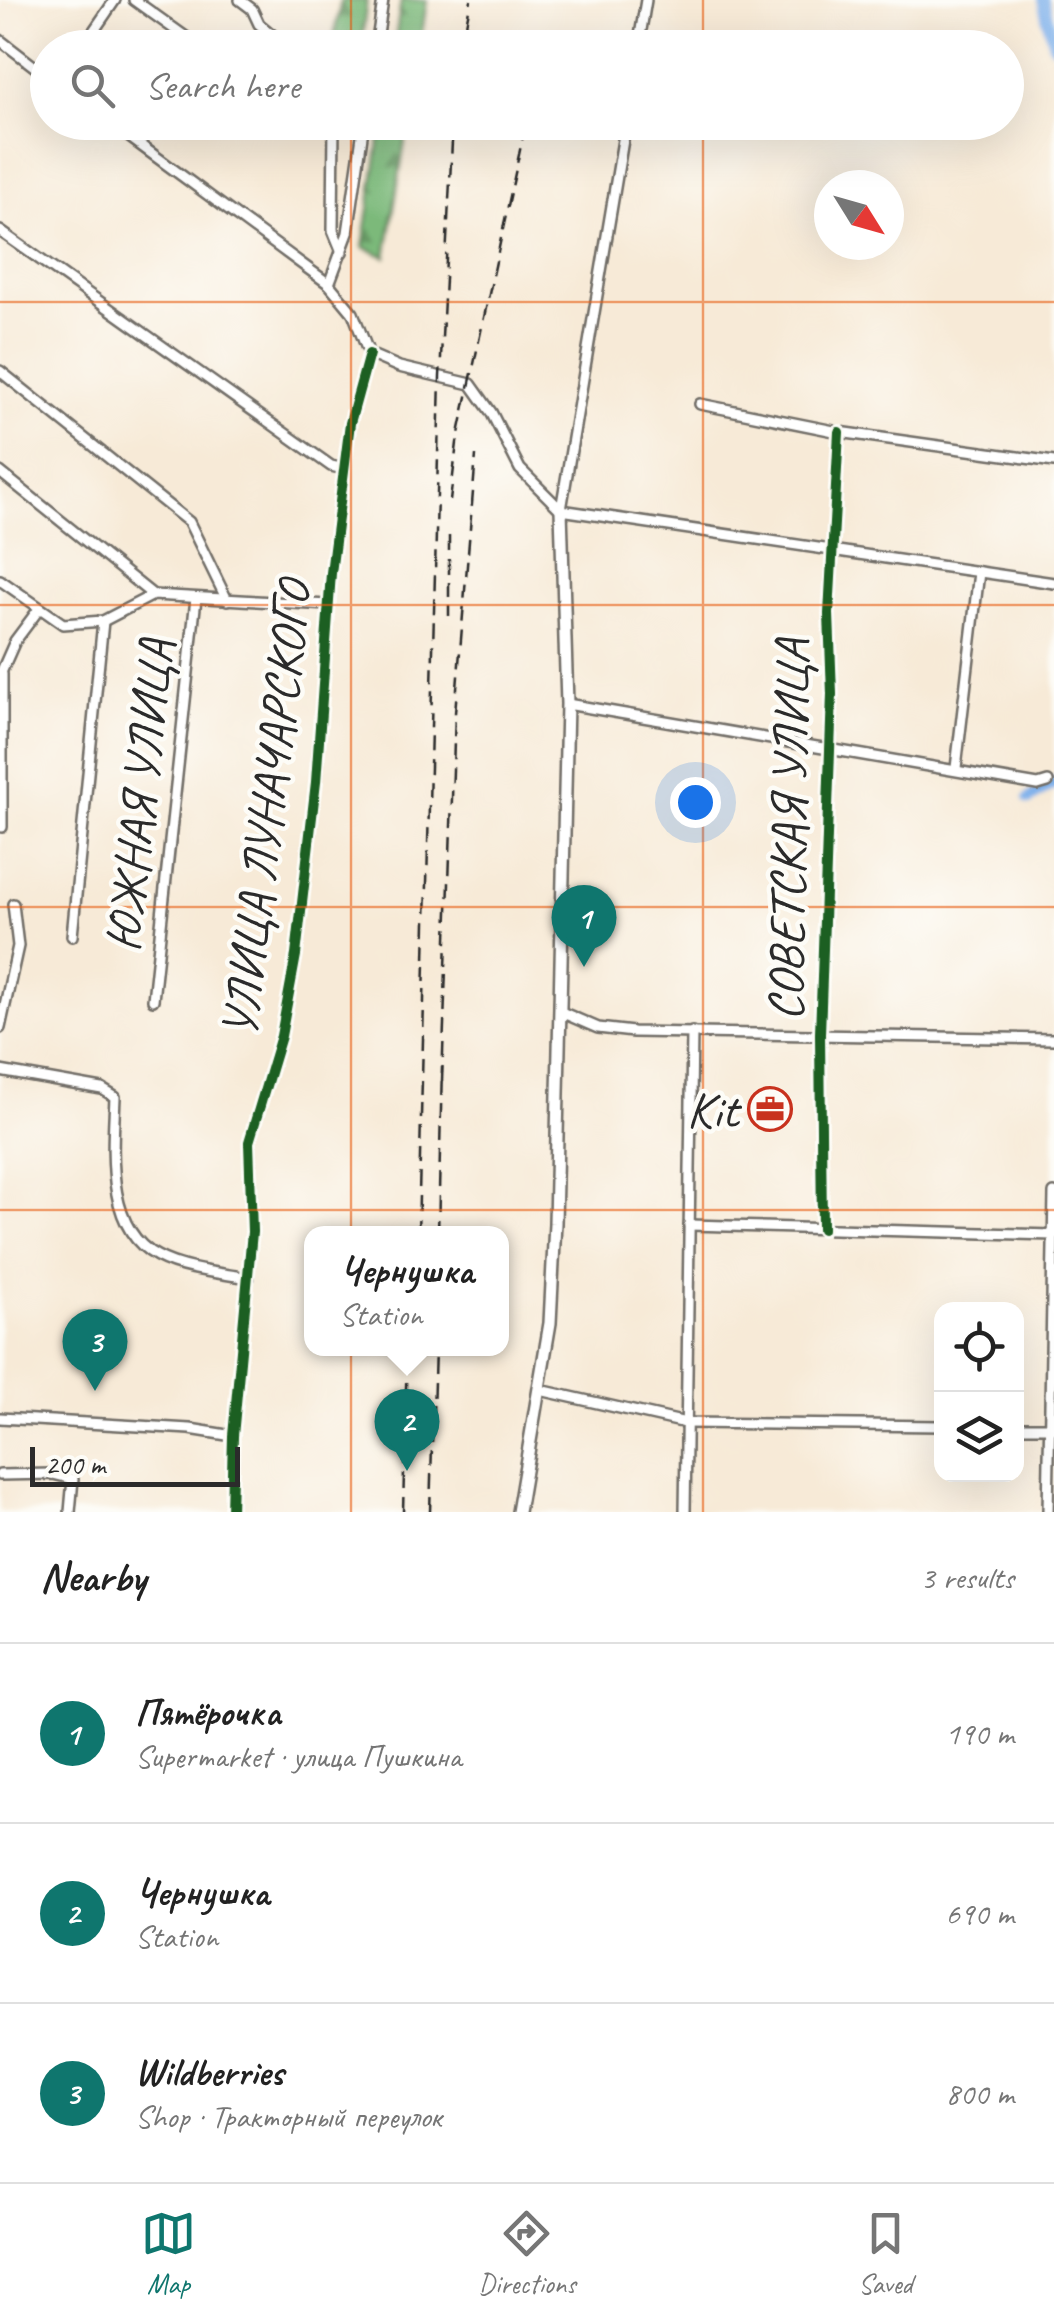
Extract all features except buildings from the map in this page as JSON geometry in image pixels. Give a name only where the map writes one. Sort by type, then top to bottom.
[{"type":"main road","points":[[518,1512],[540,1390],[555,1223],[566,704],[560,510]]},
{"type":"street","points":[[94,30],[115,0]]},
{"type":"street","points":[[134,0],[175,30]]},
{"type":"street","points":[[240,0],[252,9],[266,30]]},
{"type":"street","points":[[379,30],[384,0]]},
{"type":"street","points":[[641,30],[646,0]]},
{"type":"street","points":[[0,40],[30,63]]},
{"type":"street","points":[[133,140],[329,284],[353,313],[369,354],[398,368],[470,384],[492,412],[520,469],[560,510],[1054,583]]},
{"type":"street","points":[[334,140],[333,230],[343,253]]},
{"type":"street","points":[[329,284],[343,253],[361,140]]},
{"type":"street","points":[[560,510],[623,140]]},
{"type":"street","points":[[0,232],[331,466],[344,469]]},
{"type":"street","name":"УЛИЦА ЛУНАЧАРСКОГО","points":[[232,1512],[233,1436],[249,1278],[249,1142],[281,1036],[296,955],[344,469],[350,424],[369,354]]},
{"type":"street","points":[[0,371],[189,522],[227,600]]},
{"type":"street","points":[[700,404],[839,432],[1054,462]]},
{"type":"street","name":"СОВЕТСКАЯ УЛИЦА","points":[[822,1229],[820,1034],[827,747],[832,694],[831,550],[839,432]]},
{"type":"street","points":[[0,472],[153,594],[328,605]]},
{"type":"street","points":[[956,768],[979,572]]},
{"type":"street","points":[[0,580],[63,624],[103,621],[153,594]]},
{"type":"street","name":"ЮЖНАЯ УЛИЦА","points":[[153,1000],[196,598]]},
{"type":"street","points":[[2,827],[1,675],[15,641],[39,609]]},
{"type":"street","points":[[72,936],[103,621]]},
{"type":"street","points":[[566,704],[1038,785],[1048,782]]},
{"type":"street","points":[[0,1028],[18,946],[13,904]]},
{"type":"street","points":[[561,1012],[612,1031],[1054,1039]]},
{"type":"street","points":[[685,1512],[692,1032]]},
{"type":"street","points":[[0,1071],[102,1088],[115,1097],[112,1154],[120,1210],[142,1246],[160,1258],[249,1278]]},
{"type":"street","points":[[1048,1512],[1054,1193]]},
{"type":"street","points":[[689,1225],[1054,1235]]},
{"type":"street","points":[[540,1390],[686,1422],[934,1426]]},
{"type":"street","points":[[0,1418],[190,1429],[233,1436]]},
{"type":"street","points":[[1024,1427],[1051,1427]]},
{"type":"street","points":[[0,1475],[53,1474],[73,1479],[70,1512]]},
{"type":"green space","points":[[341,0],[367,0],[363,30],[335,30]]},
{"type":"green space","points":[[401,0],[427,0],[423,30],[397,30]]},
{"type":"green space","points":[[379,140],[405,140],[386,257],[363,247]]},
{"type":"waterway","points":[[1043,0],[1054,45]]},
{"type":"waterway","points":[[1029,799],[1054,783]]},
{"type":"railway","points":[[465,30],[471,0]]},
{"type":"railway","points":[[418,1226],[440,377],[452,140]]},
{"type":"railway","points":[[450,501],[457,443],[522,140]]},
{"type":"railway","points":[[442,1081],[455,713],[476,455]]},
{"type":"railway","points":[[449,536],[449,616]]},
{"type":"railway","points":[[438,1226],[442,1067]]},
{"type":"railway","points":[[403,1512],[407,1356]]},
{"type":"railway","points":[[430,1512],[435,1356]]},
{"type":"cycle path","points":[[231,1512],[233,1436],[252,1232],[249,1142],[281,1036],[296,955],[316,782],[331,573],[350,423],[369,354]]},
{"type":"cycle path","points":[[822,1229],[820,1034],[832,694],[829,614],[839,432]]},
{"type":"place","name":"Пятёрочка","points":[[584,967]]},
{"type":"place","name":"Kit","points":[[770,1109]]},
{"type":"place","name":"Wildberries","points":[[95,1391]]},
{"type":"place","name":"Чернушка","points":[[407,1471]]}]
